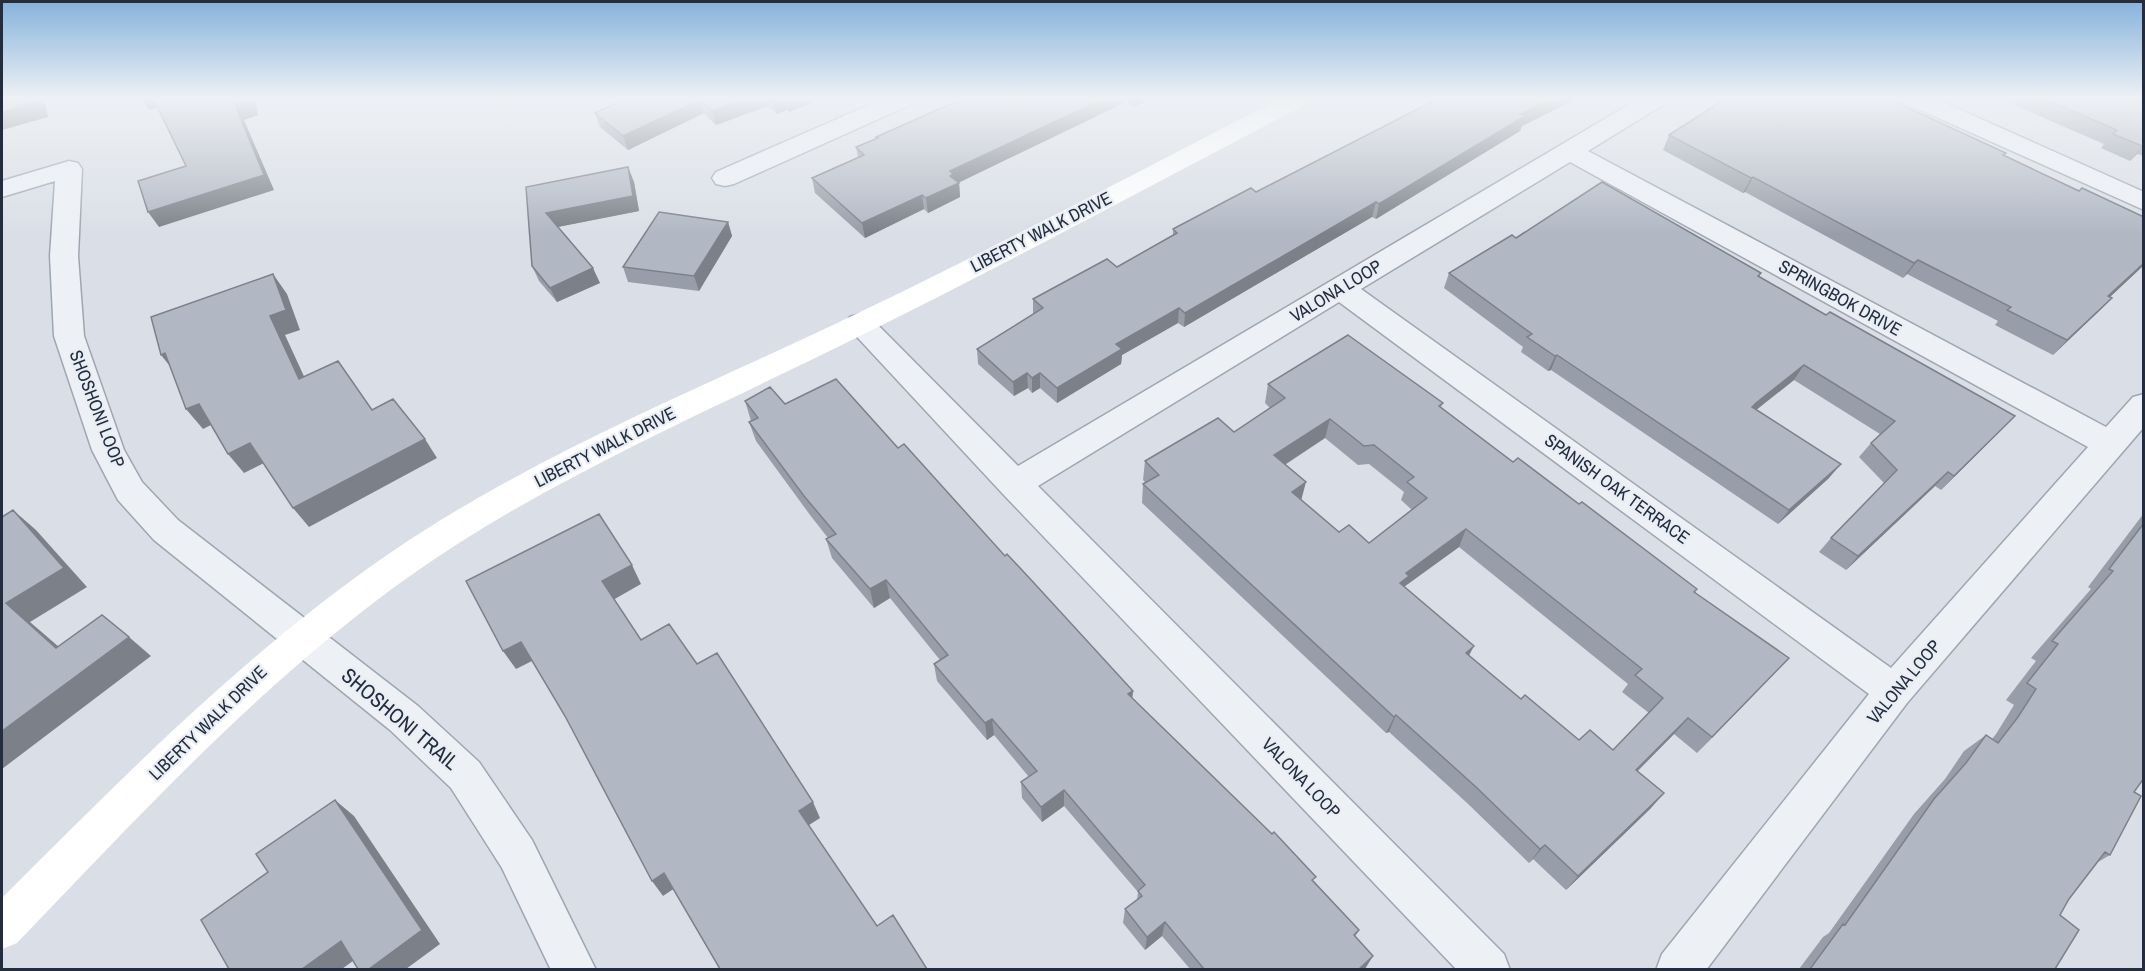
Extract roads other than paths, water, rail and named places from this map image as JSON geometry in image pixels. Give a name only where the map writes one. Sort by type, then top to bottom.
[{"type":"street","points":[[725,178],[803,143]]},
{"type":"street","name":"LIBERTY WALK DRIVE","points":[[2,928],[186,742],[301,637],[402,564],[502,501],[694,401],[860,324],[1213,143]]},
{"type":"street","name":"VALONA LOOP","points":[[1014,484],[1585,143]]},
{"type":"street","points":[[2014,143],[2144,202]]},
{"type":"street","name":"SPRINGBOK DRIVE","points":[[1571,152],[2110,444]]},
{"type":"street","name":"SHOSHONI LOOP","points":[[2,189],[69,169],[64,256],[69,336],[108,450],[130,491],[166,530],[301,637]]},
{"type":"street","name":"SPANISH OAK TERRACE","points":[[1340,288],[1894,691]]},
{"type":"street","name":"VALONA LOOP","points":[[860,324],[1488,969]]},
{"type":"street","name":"VALONA LOOP","points":[[1678,969],[1894,691],[2144,405]]},
{"type":"street","name":"SHOSHONI TRAIL","points":[[301,637],[404,718],[465,775],[517,854],[574,969]]}]
